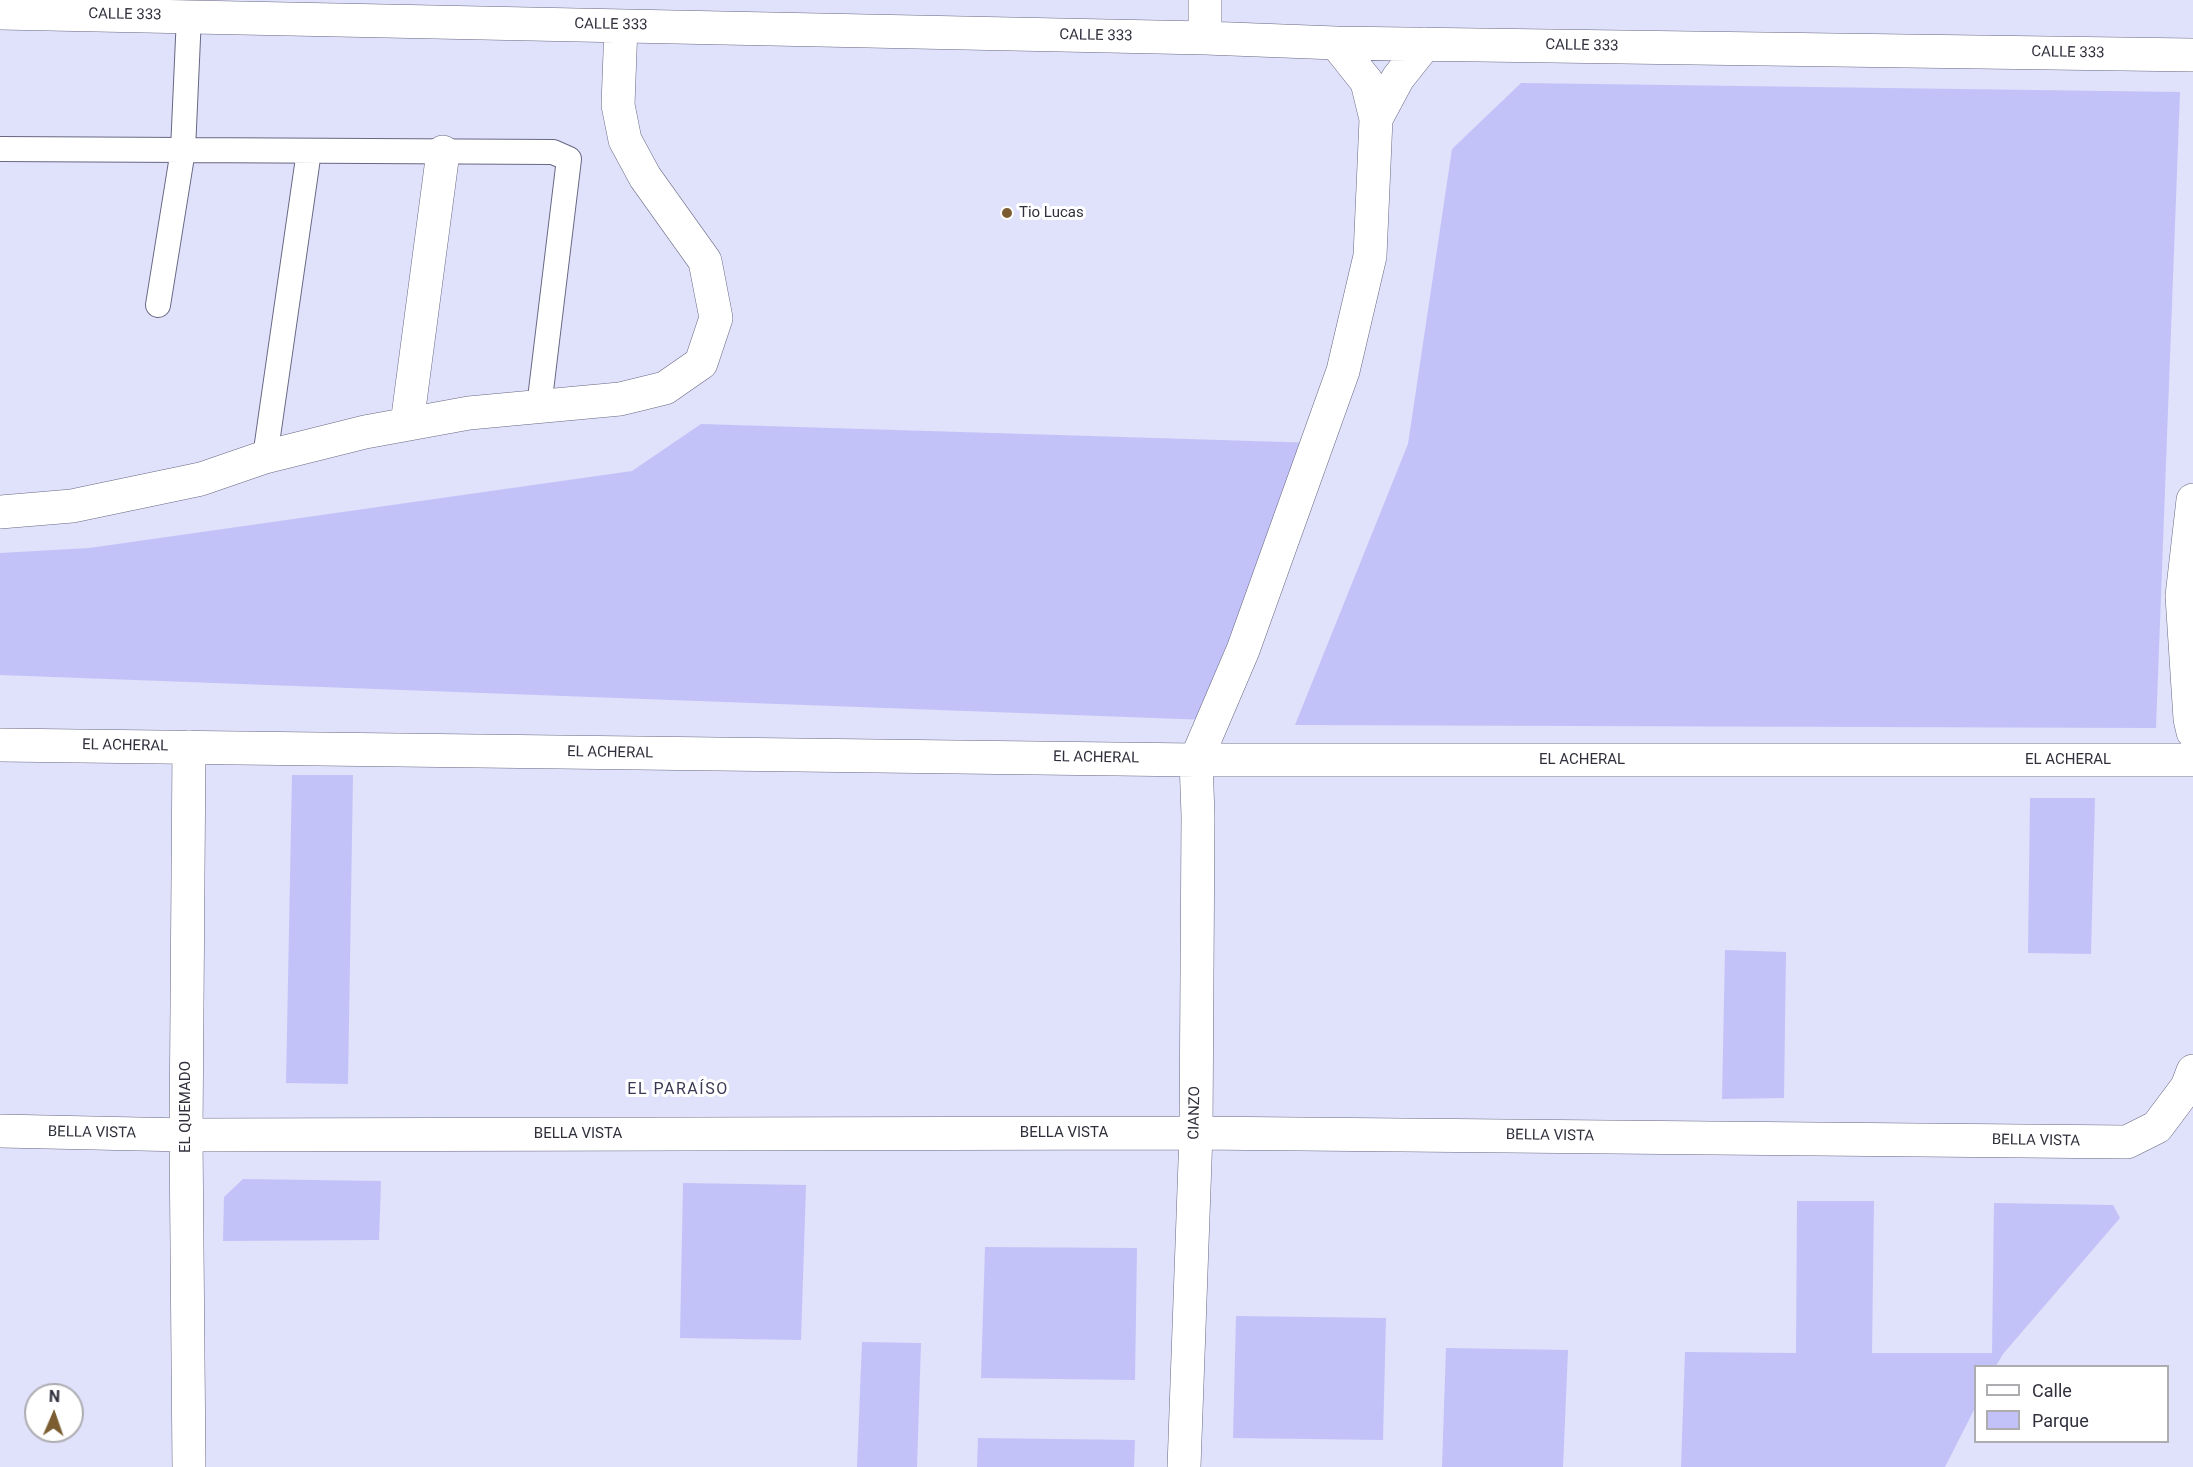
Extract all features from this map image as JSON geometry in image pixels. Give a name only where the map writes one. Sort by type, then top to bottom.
[{"type":"street","points":[[1205,0],[1205,38]]},
{"type":"street","name":"CALLE 333","points":[[0,13],[190,8],[621,26],[1205,38],[1336,43],[2193,55]]},
{"type":"street","points":[[0,512],[72,506],[201,479],[265,457],[407,424],[469,413],[620,399],[665,388],[701,363],[716,318],[705,261],[645,177],[625,140],[618,105],[621,26]]},
{"type":"street","points":[[1196,760],[1243,650],[1343,371],[1370,256],[1376,119],[1367,82],[1336,43]]},
{"type":"street","points":[[1376,119],[1398,78],[1425,44]]},
{"type":"street","points":[[407,424],[443,152]]},
{"type":"street","points":[[2193,500],[2182,596],[2190,719],[2193,732]]},
{"type":"street","name":"EL ACHERAL","points":[[0,745],[1196,760],[2193,760]]},
{"type":"street","name":"EL QUEMADO","points":[[189,747],[186,1135],[189,1467]]},
{"type":"street","name":"CIANZO","points":[[1184,1467],[1196,1133],[1198,816],[1196,760]]},
{"type":"street","name":"BELLA VISTA","points":[[0,1131],[186,1135],[1196,1133],[2127,1142],[2157,1127],[2187,1087],[2193,1071]]},
{"type":"lane","points":[[158,305],[183,150],[190,8]]},
{"type":"lane","points":[[0,149],[553,152],[569,159],[539,407]]},
{"type":"lane","points":[[265,457],[309,151]]},
{"type":"green space","points":[[1521,83],[2180,92],[2156,728],[1295,725],[1408,444],[1452,149]]},
{"type":"green space","points":[[701,424],[1317,443],[1208,720],[0,675],[0,553],[89,548],[632,471]]},
{"type":"green space","points":[[292,775],[353,775],[348,1084],[286,1083]]},
{"type":"green space","points":[[2030,798],[2095,798],[2091,954],[2028,953]]},
{"type":"green space","points":[[1725,950],[1786,952],[1784,1098],[1722,1099]]},
{"type":"green space","points":[[243,1179],[381,1181],[379,1240],[223,1241],[224,1197]]},
{"type":"green space","points":[[683,1183],[806,1185],[801,1340],[680,1338]]},
{"type":"green space","points":[[1797,1201],[1874,1201],[1872,1353],[1992,1353],[1994,1203],[2113,1205],[2120,1218],[2003,1354],[1997,1365],[1974,1365],[1974,1410],[1945,1467],[1681,1467],[1685,1352],[1796,1353]]},
{"type":"green space","points":[[985,1247],[1137,1248],[1135,1380],[981,1378]]},
{"type":"green space","points":[[1236,1316],[1386,1318],[1383,1440],[1233,1438]]},
{"type":"green space","points":[[862,1342],[921,1343],[917,1467],[857,1467]]},
{"type":"green space","points":[[1446,1348],[1568,1350],[1563,1467],[1442,1467]]},
{"type":"green space","points":[[978,1438],[1135,1440],[1134,1467],[977,1467]]},
{"type":"place","name":"Tio Lucas","points":[[1007,213]]},
{"type":"district","name":"EL PARAÍSO","points":[[678,1090]]}]
